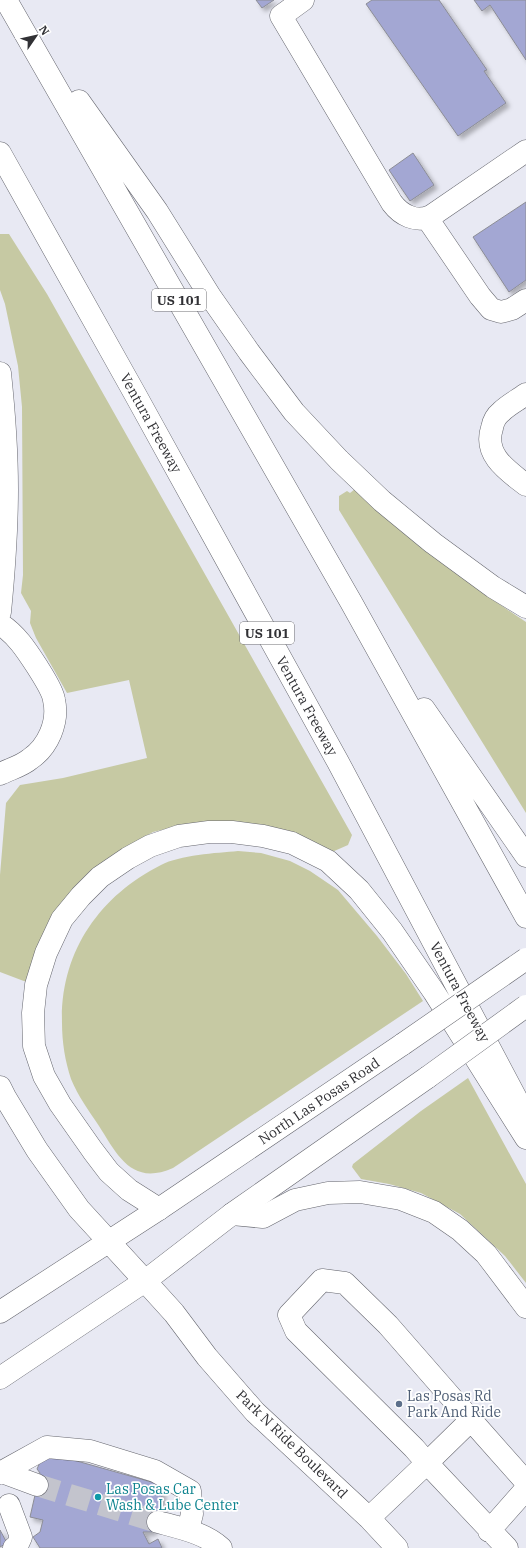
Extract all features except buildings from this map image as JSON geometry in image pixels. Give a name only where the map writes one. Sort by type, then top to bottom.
[{"type":"main road","name":"US 101","points":[[7,0],[351,602],[526,917]]},
{"type":"main road","points":[[7,0],[157,211],[210,296],[249,352],[294,412],[338,460],[422,534],[493,587],[526,607]]},
{"type":"main road","points":[[303,0],[281,16],[395,207],[404,215],[427,218],[526,151]]},
{"type":"main road","name":"Ventura Freeway","points":[[0,153],[338,762],[526,1117]]},
{"type":"main road","points":[[427,218],[480,296],[491,309],[501,312],[512,309],[526,300]]},
{"type":"main road","points":[[0,373],[5,427],[7,489],[4,566],[0,612]]},
{"type":"main road","points":[[526,394],[500,412],[490,431],[490,442],[498,461],[526,485]]},
{"type":"main road","points":[[351,602],[526,856]]},
{"type":"main road","points":[[0,624],[10,631],[26,649],[54,698],[56,710],[53,728],[48,741],[31,759],[0,774]]},
{"type":"main road","points":[[159,1210],[129,1190],[109,1172],[92,1151],[60,1104],[44,1076],[34,1046],[33,1013],[36,984],[46,953],[62,919],[81,896],[100,877],[128,858],[150,846],[179,836],[217,832],[232,832],[263,836],[292,843],[328,861],[359,890],[392,932],[434,992],[526,1138]]},
{"type":"main road","name":"North Las Posas Road","points":[[0,1312],[159,1210],[526,959]]},
{"type":"main road","points":[[0,1378],[145,1281],[232,1214],[428,1077],[526,1006]]},
{"type":"main road","name":"Park N Ride Boulevard","points":[[0,1087],[4,1097],[33,1143],[79,1209],[174,1312],[207,1357],[255,1412],[369,1518],[397,1548]]},
{"type":"main road","points":[[232,1214],[263,1217],[295,1200],[328,1193],[360,1192],[401,1198],[434,1212],[460,1230],[486,1254],[526,1307]]},
{"type":"main road","points":[[507,1548],[489,1531],[427,1463],[296,1331],[289,1314],[322,1280],[345,1283],[388,1325],[526,1482]]},
{"type":"main road","points":[[369,1518],[395,1495],[471,1420]]},
{"type":"main road","points":[[1,1476],[47,1447],[90,1451],[155,1471],[190,1491],[192,1514],[188,1530]]},
{"type":"main road","points":[[1,1476],[37,1485]]},
{"type":"main road","points":[[1,1476],[4,1508],[21,1537],[17,1546],[14,1548]]},
{"type":"main road","points":[[489,1531],[526,1489]]},
{"type":"main road","points":[[158,1522],[188,1530],[215,1542],[221,1548]]},
{"type":"green space","points":[[0,234],[9,234],[47,294],[352,835],[348,845],[332,852],[178,826],[153,832],[114,854],[29,983],[0,972],[0,875],[6,803],[20,785],[63,778],[147,758],[129,680],[67,693],[36,638],[30,623],[31,611],[21,593],[23,575],[22,407],[18,366],[5,304],[0,290]]},
{"type":"green space","points":[[355,489],[417,542],[459,575],[526,622],[526,813],[339,510],[339,496],[347,491],[350,493]]},
{"type":"green space","points":[[238,851],[261,853],[290,861],[310,871],[338,890],[377,936],[406,974],[423,1001],[173,1168],[159,1173],[137,1171],[128,1165],[113,1148],[80,1097],[71,1079],[63,1044],[62,1030],[63,997],[68,973],[76,950],[88,929],[102,910],[119,893],[139,878],[161,865],[178,859],[198,855]]},
{"type":"green space","points":[[468,1078],[526,1184],[526,1283],[505,1256],[460,1214],[421,1193],[389,1184],[361,1179],[352,1167],[353,1164],[421,1111]]},
{"type":"tunnel","points":[[37,1485],[158,1522]]},
{"type":"place","name":"Las Posas Rd Park And Ride","points":[[399,1404]]},
{"type":"place","name":"Las Posas Car Wash & Lube Center","points":[[98,1497]]}]
